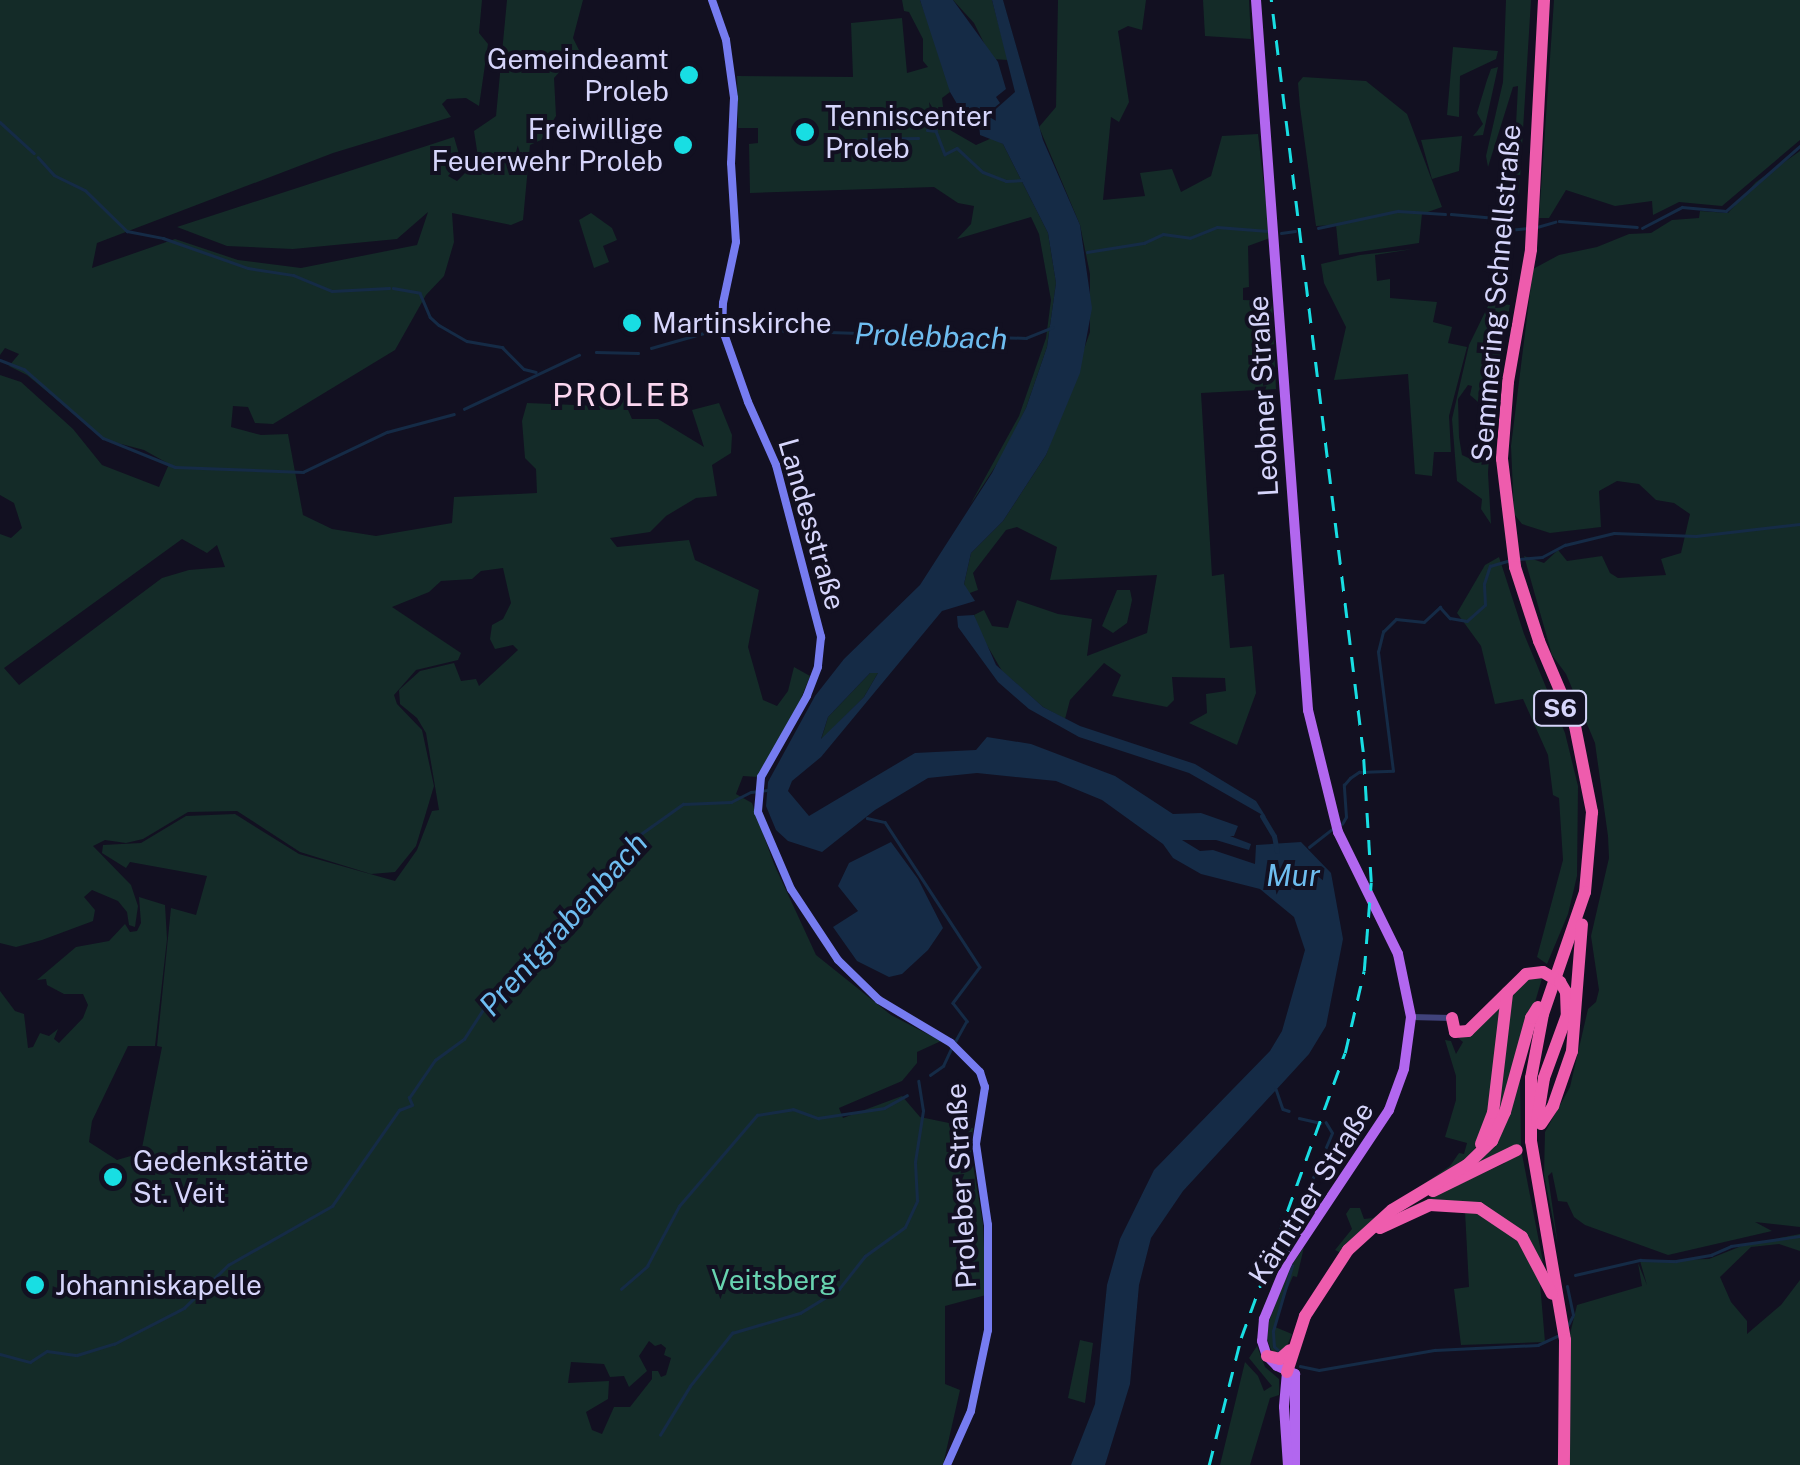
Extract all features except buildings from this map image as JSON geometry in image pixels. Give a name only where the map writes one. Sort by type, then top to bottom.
[{"type":"highway","name":"Semmering Schnellstraße","points":[[1540,0],[1530,210],[1503,422],[1505,510],[1512,568],[1585,760],[1592,837],[1585,892],[1538,1008],[1528,1046],[1522,1111],[1528,1172],[1560,1337],[1556,1465]]},
{"type":"highway","name":"Semmering Schnellstraße","points":[[1518,304],[1496,422],[1497,495],[1526,627],[1568,729],[1583,794],[1584,853],[1578,893],[1553,978],[1531,1078],[1535,1169],[1560,1337],[1564,1465]]},
{"type":"highway","points":[[1541,1124],[1553,1106],[1572,1051],[1585,892]]},
{"type":"highway","points":[[1452,1018],[1455,1032],[1464,1033],[1526,974],[1544,972],[1560,982],[1568,1004],[1539,1099],[1535,1169]]},
{"type":"highway","points":[[1452,1173],[1473,1154],[1490,1126],[1503,1006],[1510,986]]},
{"type":"highway","points":[[1291,1373],[1292,1349],[1318,1291],[1348,1250],[1392,1210],[1477,1157],[1501,1124],[1531,1018],[1538,1008]]},
{"type":"highway","points":[[1291,1373],[1324,1295],[1378,1230],[1432,1192],[1518,1150]]},
{"type":"highway","points":[[1378,1230],[1430,1205],[1478,1208],[1522,1237],[1552,1294]]},
{"type":"highway","points":[[1267,1356],[1282,1358],[1292,1349]]},
{"type":"main road","name":"Landesstraße","points":[[712,0],[726,40],[734,87],[736,244],[723,303],[722,328],[776,465],[821,637],[818,666],[807,696],[759,784],[756,794],[760,821],[780,866],[831,952],[879,1000],[941,1035]]},
{"type":"main road","name":"Leobner Straße","points":[[1256,0],[1302,656],[1324,789]]},
{"type":"main road","name":"Kärntner Straße","points":[[1267,1356],[1262,1341],[1268,1304],[1287,1263],[1389,1110],[1404,1069],[1411,1017],[1398,954],[1336,826],[1324,789]]},
{"type":"main road","name":"Proleber Straße","points":[[941,1035],[976,1066],[984,1082],[976,1144],[989,1239],[984,1360],[967,1424],[948,1465]]},
{"type":"main road","points":[[1267,1356],[1291,1373],[1292,1465]]},
{"type":"street","points":[[1411,1017],[1452,1018]]},
{"type":"green space","name":"Veitsberg","points":[[0,0],[482,0],[479,33],[488,44],[479,106],[466,98],[447,99],[442,104],[451,117],[333,153],[97,243],[92,268],[175,239],[238,260],[301,268],[417,245],[428,212],[397,239],[293,249],[227,246],[177,227],[454,137],[461,161],[448,176],[457,181],[466,172],[480,170],[474,131],[496,116],[507,0],[583,0],[573,38],[579,50],[554,78],[556,116],[541,140],[530,145],[523,220],[511,225],[452,213],[454,242],[444,276],[426,295],[395,350],[273,424],[255,423],[248,407],[233,406],[231,427],[261,435],[288,434],[303,515],[332,529],[376,536],[452,523],[454,497],[537,493],[536,469],[525,458],[522,421],[527,403],[599,406],[622,396],[632,419],[658,419],[704,447],[692,410],[719,403],[732,435],[731,453],[712,465],[717,496],[696,498],[666,516],[650,532],[610,538],[617,547],[689,540],[695,560],[759,590],[748,647],[763,700],[777,706],[788,691],[794,667],[810,676],[796,711],[758,777],[743,776],[736,794],[752,803],[774,864],[816,955],[891,1015],[941,1041],[917,1052],[917,1063],[902,1081],[839,1108],[843,1118],[902,1096],[920,1117],[973,1128],[971,1153],[983,1224],[986,1295],[945,1306],[945,1384],[960,1390],[943,1465],[0,1465],[0,991],[15,1011],[24,1014],[28,1048],[33,1047],[40,1033],[49,1036],[58,1029],[54,1039],[59,1043],[83,1018],[88,1005],[83,994],[64,994],[47,985],[46,979],[37,980],[76,947],[109,941],[125,924],[130,932],[137,931],[141,923],[139,897],[165,905],[167,939],[155,1046],[128,1046],[92,1121],[89,1142],[117,1160],[141,1153],[162,1047],[157,1046],[171,908],[196,915],[207,876],[130,862],[126,868],[102,853],[103,845],[141,843],[186,816],[235,814],[299,854],[395,881],[417,850],[432,811],[439,810],[426,733],[417,718],[400,704],[399,690],[420,671],[454,663],[461,681],[476,679],[479,686],[518,650],[513,645],[495,649],[490,639],[492,625],[503,619],[511,603],[503,568],[481,571],[472,579],[441,581],[429,592],[392,607],[461,653],[458,660],[416,670],[394,695],[397,704],[422,730],[434,786],[416,846],[395,872],[371,874],[300,852],[237,811],[188,812],[143,839],[126,843],[105,840],[93,846],[131,885],[138,906],[135,927],[129,925],[127,912],[118,901],[92,890],[84,897],[95,910],[93,921],[16,947],[0,943],[0,534],[11,538],[22,528],[14,503],[0,495],[0,375],[21,382],[73,429],[102,465],[159,487],[169,464],[144,450],[106,440],[27,375],[9,366],[19,354],[5,348],[0,355]],"holes":[[[182,539],[207,553],[217,545],[225,567],[189,570],[162,578],[19,685],[4,668]],[[649,1341],[666,1348],[664,1355],[671,1358],[666,1375],[661,1377],[658,1371],[652,1371],[652,1379],[630,1407],[614,1407],[602,1434],[592,1430],[586,1412],[608,1399],[609,1381],[568,1383],[571,1362],[604,1364],[610,1377],[624,1376],[629,1387],[647,1371],[639,1356]]]},
{"type":"green space","points":[[902,0],[920,0],[947,75],[950,92],[942,98],[944,115],[935,112],[929,102],[931,119],[976,145],[992,138],[1003,144],[1048,233],[1056,283],[1047,347],[1026,408],[1001,458],[970,505],[1019,416],[1046,338],[1051,300],[1039,234],[1031,217],[957,239],[971,224],[974,206],[958,203],[934,187],[750,193],[749,144],[758,143],[758,128],[738,128],[737,76],[853,77],[851,23],[902,18],[907,73],[928,67],[923,61],[923,39],[909,12],[904,11]]},
{"type":"green space","points":[[953,0],[992,0],[1008,60],[992,59],[974,23]]},
{"type":"green space","points":[[1058,0],[1146,0],[1142,30],[1128,26],[1118,31],[1129,102],[1119,122],[1111,117],[1103,200],[1145,196],[1140,173],[1172,169],[1181,192],[1211,176],[1222,136],[1258,134],[1270,238],[1248,246],[1249,287],[1243,288],[1243,300],[1272,301],[1276,389],[1201,393],[1212,576],[1224,574],[1230,648],[1252,646],[1256,693],[1237,745],[1189,723],[1207,713],[1206,694],[1226,691],[1225,678],[1172,677],[1174,700],[1167,707],[1112,696],[1121,675],[1104,663],[1070,700],[1065,719],[1043,707],[1002,671],[977,628],[974,615],[984,610],[992,626],[1008,628],[1017,600],[1058,614],[1092,619],[1087,656],[1147,633],[1157,575],[1050,580],[1057,547],[1017,527],[1006,530],[973,573],[978,590],[967,594],[964,584],[971,553],[1003,521],[1046,455],[1090,332],[1090,274],[1080,225],[1039,127],[1056,107]]},
{"type":"green space","points":[[1203,0],[1249,0],[1251,39],[1205,36]]},
{"type":"green space","points":[[1506,0],[1531,0],[1519,195],[1514,164],[1518,86],[1513,87],[1488,167],[1486,156],[1503,82]]},
{"type":"green space","points":[[1554,0],[1800,0],[1800,140],[1722,206],[1679,202],[1653,215],[1652,201],[1615,206],[1566,190],[1549,218],[1539,218]]},
{"type":"green space","points":[[1453,47],[1498,51],[1496,59],[1460,76],[1459,117],[1447,115]]},
{"type":"green space","points":[[1498,67],[1483,135],[1473,136],[1483,124],[1477,113],[1487,80],[1491,69]]},
{"type":"green space","points":[[1303,77],[1366,81],[1407,114],[1442,207],[1422,214],[1419,243],[1339,255],[1336,225],[1316,226],[1300,107],[1298,83]]},
{"type":"green space","points":[[1462,136],[1459,171],[1432,179],[1421,140]]},
{"type":"green space","points":[[1800,151],[1800,1227],[1755,1222],[1772,1231],[1668,1255],[1585,1225],[1574,1217],[1567,1202],[1558,1201],[1552,1172],[1548,1176],[1558,1245],[1544,1175],[1545,1132],[1570,1087],[1588,1009],[1596,1002],[1599,990],[1591,936],[1609,858],[1608,836],[1595,743],[1566,674],[1552,655],[1524,556],[1544,563],[1558,550],[1567,561],[1602,556],[1610,573],[1618,578],[1666,575],[1661,559],[1681,553],[1690,514],[1674,503],[1656,500],[1639,484],[1617,481],[1599,491],[1601,527],[1550,533],[1522,524],[1514,514],[1511,446],[1533,269],[1559,255],[1597,247],[1629,234],[1651,233],[1672,220],[1699,218],[1700,211],[1728,213],[1756,182]]},
{"type":"green space","points":[[591,213],[612,228],[617,240],[603,246],[609,262],[594,268],[579,220]]},
{"type":"green space","points":[[1413,249],[1375,255],[1377,281],[1390,279],[1390,298],[1437,302],[1433,322],[1452,327],[1448,343],[1467,347],[1449,416],[1451,452],[1434,452],[1432,476],[1415,474],[1408,374],[1334,380],[1346,327],[1324,283],[1321,264],[1360,255]]},
{"type":"green space","points":[[1490,302],[1510,305],[1493,396],[1488,473],[1491,524],[1481,509],[1482,499],[1457,481],[1452,419],[1469,345]],"holes":[[[1468,385],[1472,386],[1470,395],[1486,409],[1482,434],[1486,450],[1475,461],[1462,455],[1459,437],[1458,399]]]},
{"type":"green space","points":[[1499,557],[1524,634],[1565,733],[1578,786],[1577,876],[1568,914],[1547,964],[1537,957],[1563,860],[1559,798],[1553,795],[1548,755],[1523,699],[1495,704],[1481,646],[1457,613],[1485,565]]},
{"type":"green space","points":[[1117,590],[1130,590],[1132,600],[1127,623],[1113,633],[1102,626]]},
{"type":"green space","points":[[870,673],[878,673],[864,697],[821,740],[828,717]]},
{"type":"green space","points":[[1543,975],[1501,1118],[1489,1132],[1504,1022],[1516,983]]},
{"type":"green space","points":[[1501,1003],[1492,1107],[1479,1143],[1469,1156],[1341,1253],[1335,1250],[1352,1229],[1346,1214],[1350,1208],[1360,1208],[1364,1219],[1373,1218],[1450,1166],[1459,1153],[1464,1154],[1467,1143],[1445,1137],[1456,1100],[1456,1076],[1445,1040],[1451,1041],[1456,1054],[1463,1042],[1457,1037]]},
{"type":"green space","points":[[1520,1075],[1521,1149],[1543,1262],[1499,1216],[1408,1208],[1505,1163],[1502,1159],[1474,1162]]},
{"type":"green space","points":[[1465,1211],[1477,1212],[1522,1244],[1540,1283],[1545,1342],[1461,1345],[1454,1289],[1469,1287]]},
{"type":"green space","points":[[1800,1234],[1800,1251],[1779,1244],[1751,1247],[1720,1277],[1731,1302],[1747,1321],[1747,1334],[1781,1305],[1800,1280],[1800,1465],[1567,1465],[1570,1334],[1577,1305],[1642,1286],[1638,1263],[1647,1285],[1640,1261],[1709,1259],[1744,1245]]},
{"type":"green space","points":[[1304,1247],[1297,1277],[1293,1276],[1275,1327],[1292,1334],[1284,1353],[1272,1352],[1267,1339],[1269,1321],[1289,1269]]},
{"type":"green space","points":[[1080,1340],[1093,1343],[1085,1403],[1068,1398]]},
{"type":"green space","points":[[1257,1346],[1265,1367],[1279,1379],[1279,1395],[1270,1398],[1250,1465],[1220,1465],[1245,1362],[1258,1376],[1264,1391],[1272,1386],[1249,1358]]},
{"type":"water","points":[[920,0],[953,0],[998,62],[1006,89],[996,97],[1000,103],[977,122],[967,111],[963,114],[950,92]]},
{"type":"water","name":"Mur","points":[[992,0],[1003,0],[1043,140],[1080,225],[1092,308],[1080,373],[1046,455],[1003,521],[971,553],[964,584],[975,601],[942,611],[821,757],[792,781],[788,791],[809,816],[915,753],[976,750],[987,737],[1031,744],[1115,776],[1173,814],[1201,813],[1238,826],[1234,836],[1230,836],[1251,844],[1249,850],[1216,840],[1182,840],[1200,851],[1213,850],[1255,864],[1256,845],[1301,842],[1331,873],[1343,939],[1326,1026],[1309,1054],[1183,1191],[1151,1238],[1139,1285],[1130,1384],[1105,1465],[1071,1465],[1095,1404],[1107,1285],[1120,1239],[1154,1170],[1270,1051],[1282,1031],[1305,950],[1294,917],[1260,889],[1201,874],[1173,858],[1163,844],[1102,800],[1056,781],[977,773],[928,778],[875,810],[822,852],[788,841],[776,830],[766,806],[768,782],[815,696],[844,659],[920,585],[992,473],[1026,408],[1047,347],[1056,283],[1048,233],[1003,144],[980,135],[979,124],[1015,92]],"holes":[[[870,673],[878,673],[864,697],[821,739],[828,717]]]},
{"type":"water","points":[[974,615],[996,665],[1043,707],[1080,726],[1195,764],[1256,801],[1266,817],[1189,773],[1079,737],[1029,709],[998,682],[958,627],[957,616]]},
{"type":"water","points":[[891,842],[918,879],[943,928],[928,950],[902,974],[889,977],[857,961],[833,927],[858,911],[838,886],[849,863]]},
{"type":"waterway","points":[[0,122],[34,153]]},
{"type":"waterway","points":[[927,130],[936,131],[945,154],[957,148],[983,172],[1006,181],[1023,180]]},
{"type":"waterway","points":[[863,139],[918,138]]},
{"type":"waterway","points":[[1642,228],[1682,207],[1726,211],[1800,146]]},
{"type":"waterway","points":[[38,157],[54,175],[85,190],[127,231],[163,238],[248,268],[293,275],[332,291],[389,288]]},
{"type":"waterway","points":[[1318,228],[1398,211],[1445,214]]},
{"type":"waterway","points":[[1451,214],[1487,217]]},
{"type":"waterway","points":[[1491,218],[1509,230],[1529,228]]},
{"type":"waterway","points":[[1559,221],[1637,227]]},
{"type":"waterway","points":[[1537,227],[1555,222]]},
{"type":"waterway","points":[[1087,252],[1144,243],[1163,234],[1190,238],[1217,227],[1268,231]]},
{"type":"waterway","points":[[1281,233],[1295,231]]},
{"type":"waterway","points":[[393,288],[420,293],[430,317],[439,325],[467,341],[502,347],[524,369],[536,372]]},
{"type":"waterway","name":"Prolebbach","points":[[727,329],[1026,338],[1053,327]]},
{"type":"waterway","name":"Prolebbach","points":[[651,348],[718,329]]},
{"type":"waterway","name":"Prolebbach","points":[[596,352],[638,353]]},
{"type":"waterway","name":"Prolebbach","points":[[464,409],[579,355]]},
{"type":"waterway","name":"Prolebbach","points":[[0,360],[24,369],[103,438],[175,467],[303,472],[387,432],[454,414]]},
{"type":"waterway","points":[[1519,559],[1542,557],[1565,545],[1614,533],[1696,536],[1800,524]]},
{"type":"waterway","points":[[1342,824],[1346,817],[1344,785],[1350,778],[1359,772],[1393,771],[1378,652],[1383,632],[1396,619],[1424,622],[1440,607],[1450,618],[1467,621],[1485,605],[1484,584],[1490,566],[1511,560]]},
{"type":"waterway","name":"Prentgrabenbach","points":[[0,1354],[30,1362],[47,1351],[77,1355],[114,1344],[184,1308],[228,1265],[332,1206],[399,1110],[412,1105],[409,1098],[435,1060],[464,1039],[486,1005],[519,979],[531,957],[576,903],[595,896],[631,841],[683,804],[731,802],[751,792],[768,790]]},
{"type":"waterway","name":"Mur","points":[[1262,816],[1274,836],[1277,851]]},
{"type":"waterway","points":[[867,818],[885,822],[980,967],[953,1003],[967,1021],[956,1041]]},
{"type":"waterway","name":"Mur","points":[[1309,847],[1335,827]]},
{"type":"waterway","points":[[930,1075],[943,1066],[951,1049]]},
{"type":"waterway","points":[[660,1435],[690,1386],[732,1333],[800,1313],[839,1289],[865,1256],[905,1227],[917,1201],[915,1162],[923,1111],[918,1081]]},
{"type":"waterway","points":[[1276,1089],[1283,1109],[1289,1111]]},
{"type":"waterway","points":[[621,1289],[647,1266],[679,1206],[757,1115],[793,1109],[818,1118],[884,1108],[907,1095]]},
{"type":"waterway","points":[[1299,1118],[1320,1123]]},
{"type":"waterway","points":[[1287,1252],[1286,1241],[1332,1133],[1326,1123]]},
{"type":"waterway","points":[[1575,1275],[1640,1260],[1676,1261],[1711,1255],[1731,1246],[1800,1236]]},
{"type":"waterway","points":[[1281,1353],[1274,1347],[1273,1331],[1292,1266]]},
{"type":"waterway","points":[[1567,1287],[1573,1315],[1567,1327]]},
{"type":"waterway","points":[[1300,1366],[1319,1370],[1435,1350],[1538,1345],[1557,1336]]},
{"type":"railway","points":[[1209,1465],[1241,1338],[1345,1053],[1364,971],[1371,882],[1363,752],[1271,0]]},
{"type":"place","name":"Gemeindeamt Proleb","points":[[689,75]]},
{"type":"place","name":"Tenniscenter Proleb","points":[[805,132]]},
{"type":"place","name":"Freiwillige Feuerwehr Proleb","points":[[683,145]]},
{"type":"place","name":"Martinskirche","points":[[632,323]]},
{"type":"place","name":"Gedenkstätte St. Veit","points":[[113,1177]]},
{"type":"place","name":"Johanniskapelle","points":[[35,1285]]},
{"type":"district","name":"PROLEB","points":[[622,395]]}]
